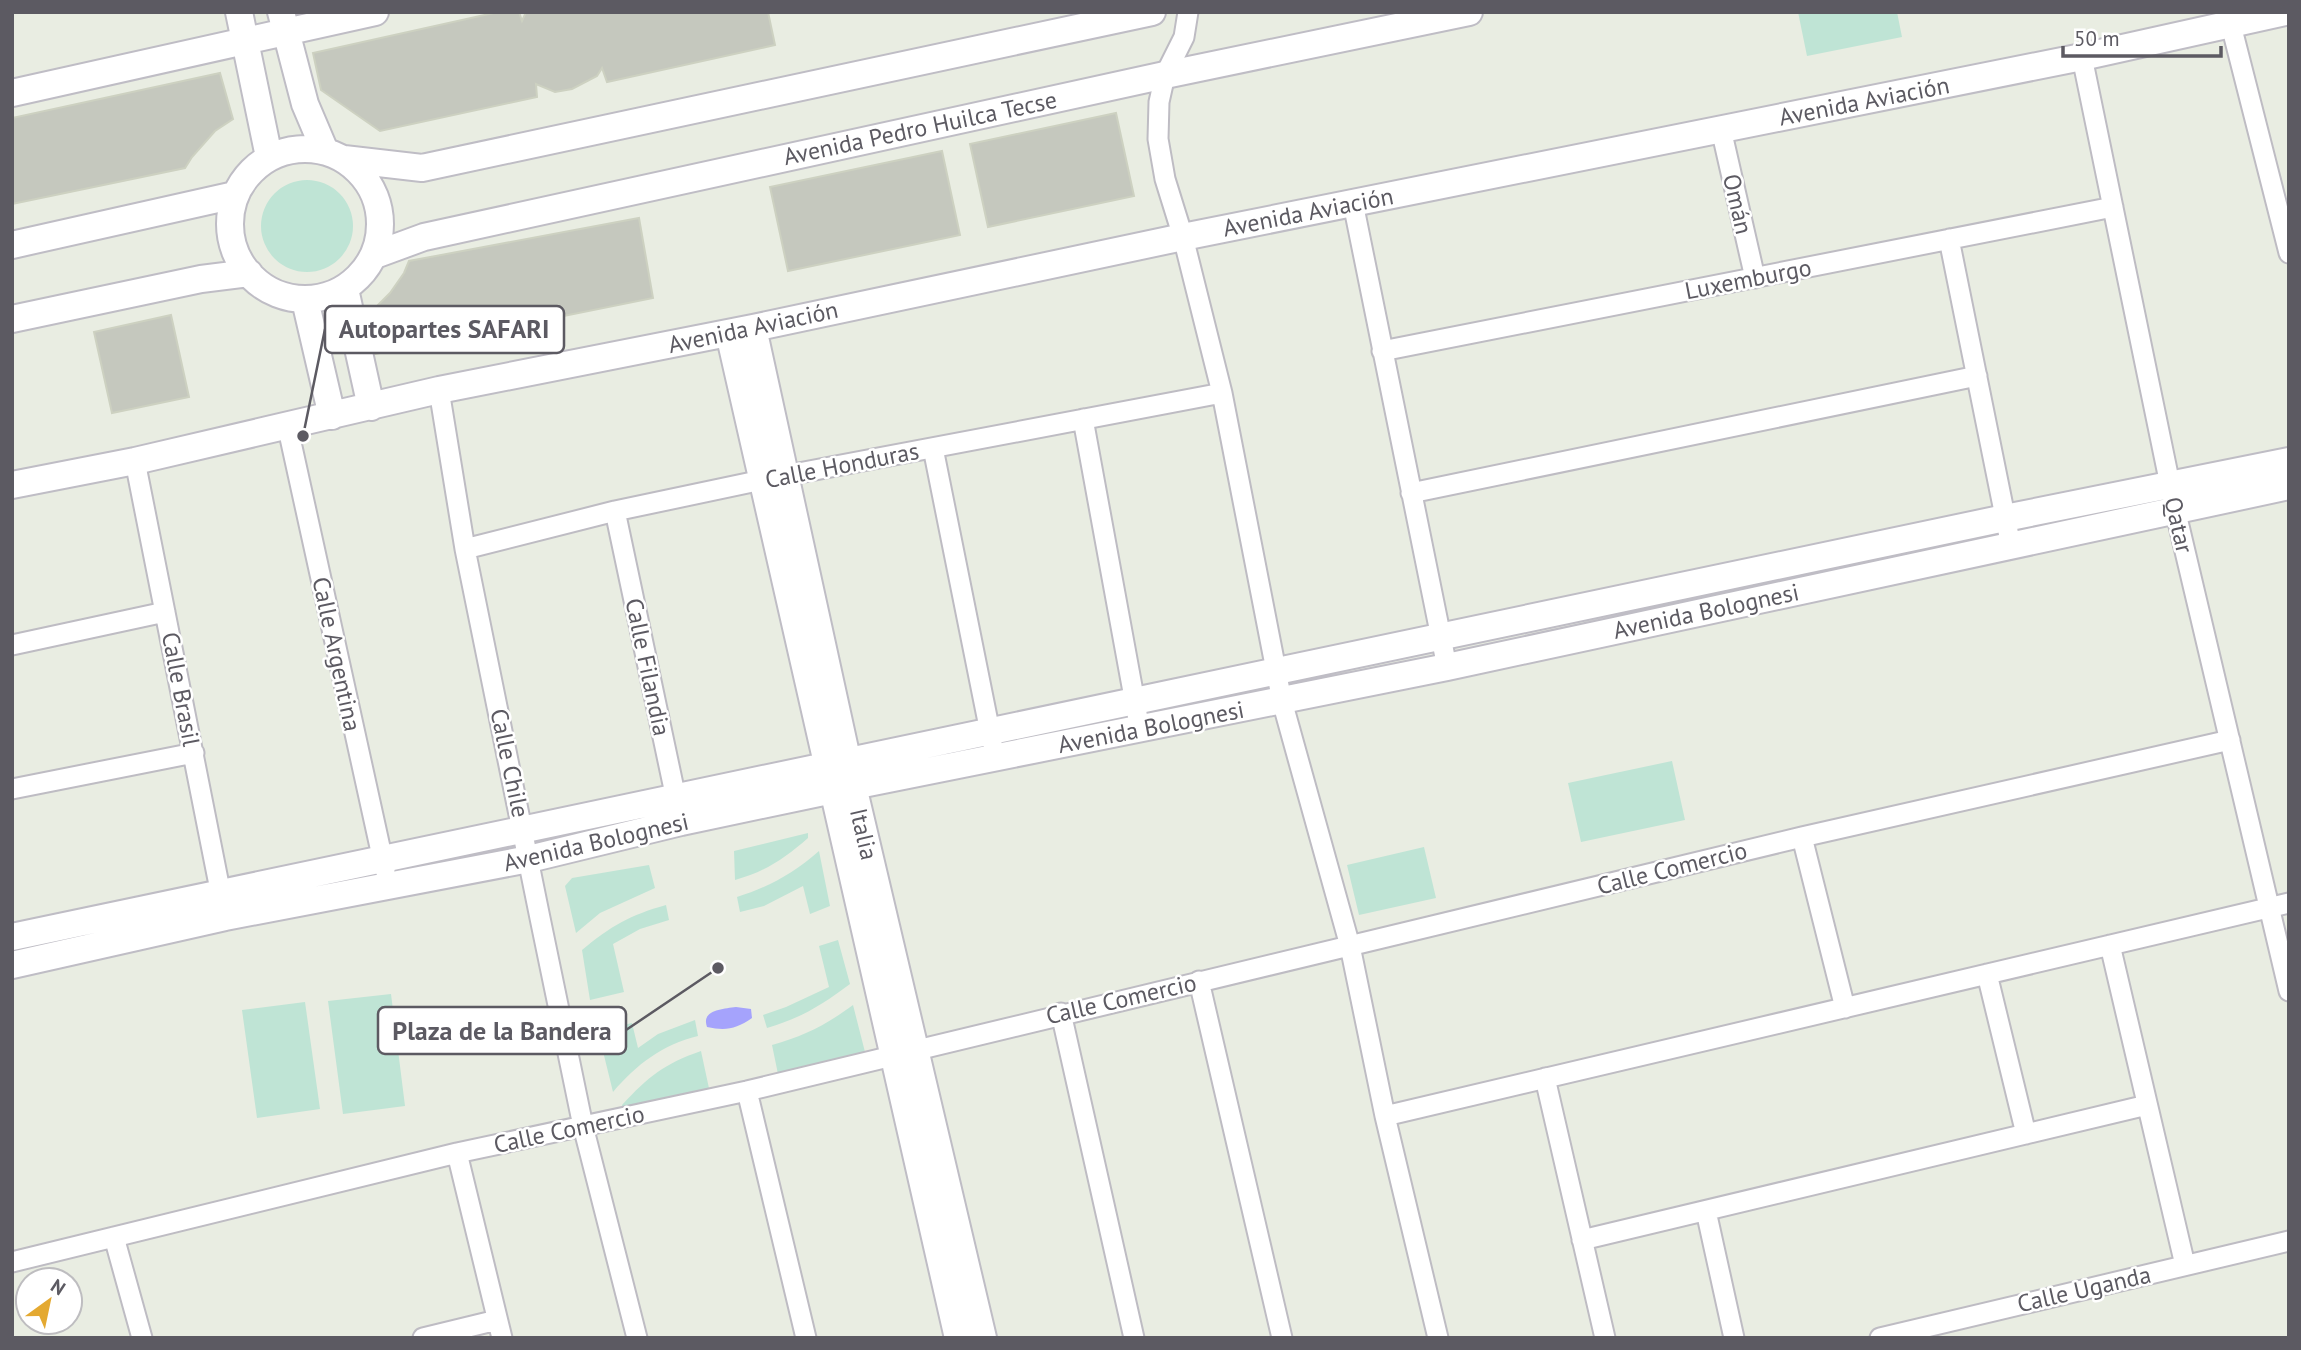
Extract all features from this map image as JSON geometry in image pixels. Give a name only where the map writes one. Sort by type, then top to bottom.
[{"type":"street","points":[[239,12],[269,157]]},
{"type":"street","points":[[12,93],[245,41],[283,22],[375,12]]},
{"type":"street","points":[[283,22],[305,104],[335,155],[361,172],[373,190],[380,212],[381,234],[375,255],[367,268],[345,289],[326,297],[305,300],[284,297],[265,288],[248,273],[237,256],[230,236],[230,215],[235,195],[243,180],[253,168],[286,150],[304,148],[335,155],[422,168],[1152,12]]},
{"type":"street","points":[[1188,12],[1184,37],[1165,75],[1159,102],[1158,139],[1165,179],[1183,237],[1222,393],[1282,701],[1350,946],[1384,1116],[1438,1338]]},
{"type":"street","name":"Avenida Pedro Huilca Tecse","points":[[375,255],[424,237],[1165,75],[1469,12]]},
{"type":"street","name":"Avenida Aviación","points":[[12,485],[135,461],[439,390],[1183,237],[2082,57],[2285,12]]},
{"type":"street","points":[[2231,25],[2289,253]]},
{"type":"street","name":"Qatar","points":[[2082,57],[2173,497],[2289,991]]},
{"type":"street","name":"Omán","points":[[1721,130],[1755,278]]},
{"type":"street","points":[[12,245],[235,195]]},
{"type":"street","points":[[1353,203],[1447,667]]},
{"type":"street","name":"Luxemburgo","points":[[1382,351],[2113,207]]},
{"type":"street","points":[[1950,239],[2011,546]]},
{"type":"street","points":[[12,319],[201,279],[248,273]]},
{"type":"street","points":[[345,289],[371,407]]},
{"type":"street","points":[[305,300],[332,416]]},
{"type":"street","name":"Italia","points":[[741,330],[904,1052],[983,1338]]},
{"type":"street","points":[[1411,493],[1977,376]]},
{"type":"street","name":"Calle Chile","points":[[439,390],[465,549],[583,1126],[637,1338]]},
{"type":"street","name":"Calle Honduras","points":[[465,549],[615,512],[774,478],[1222,393]]},
{"type":"street","points":[[1083,419],[1140,730]]},
{"type":"street","name":"Calle Argentina","points":[[287,424],[388,884]]},
{"type":"street","points":[[933,448],[995,758]]},
{"type":"street","name":"Calle Brasil","points":[[135,461],[223,905]]},
{"type":"street","name":"Avenida Bolognesi","points":[[840,776],[995,758],[1140,730],[2011,546],[2289,461]]},
{"type":"street","name":"Avenida Bolognesi","points":[[12,965],[383,859],[524,829],[678,810],[840,776],[990,731],[1441,636],[2006,518],[2173,497],[2289,486]]},
{"type":"street","name":"Calle Filandia","points":[[615,512],[678,810]]},
{"type":"street","points":[[12,645],[165,612]]},
{"type":"street","name":"Calle Comercio","points":[[12,1262],[457,1153],[747,1091],[1061,1013],[1802,837],[2230,740]]},
{"type":"street","points":[[12,789],[194,753]]},
{"type":"street","name":"Avenida Bolognesi","points":[[12,937],[223,905],[388,884],[529,859],[678,810]]},
{"type":"street","points":[[1802,837],[1845,1008]]},
{"type":"street","points":[[1384,1116],[2289,903]]},
{"type":"street","points":[[2110,945],[2185,1265]]},
{"type":"street","points":[[1987,974],[2026,1135]]},
{"type":"street","points":[[1199,981],[1282,1338]]},
{"type":"street","points":[[1061,1013],[1134,1338]]},
{"type":"street","points":[[904,1052],[958,1338]]},
{"type":"street","points":[[1545,1078],[1605,1338]]},
{"type":"street","points":[[747,1091],[806,1338]]},
{"type":"street","points":[[1582,1240],[2147,1105]]},
{"type":"street","points":[[423,1338],[500,1329],[457,1153]]},
{"type":"street","points":[[1706,1211],[1734,1338]]},
{"type":"street","points":[[114,1237],[142,1338]]},
{"type":"street","name":"Calle Uganda","points":[[1880,1338],[1919,1333],[2289,1241]]},
{"type":"green space","points":[[1798,12],[1897,12],[1902,37],[1807,56]]},
{"type":"green space","points":[[307,180],[325,183],[340,193],[350,208],[353,226],[350,244],[340,259],[325,269],[307,272],[289,269],[274,259],[264,244],[261,226],[264,208],[274,193],[289,183]]},
{"type":"green space","points":[[1672,761],[1685,820],[1581,842],[1568,783]]},
{"type":"green space","points":[[808,833],[808,838],[774,863],[735,880],[734,851]]},
{"type":"green space","points":[[1424,847],[1436,898],[1359,915],[1347,865]]},
{"type":"green space","points":[[819,851],[830,906],[810,914],[803,886],[764,906],[740,912],[737,897],[781,878]]},
{"type":"green space","points":[[649,865],[655,888],[600,913],[576,933],[565,886],[572,878]]},
{"type":"green space","points":[[666,905],[669,920],[640,929],[613,944],[624,992],[590,1000],[582,950],[621,922]]},
{"type":"green space","points":[[838,940],[850,984],[811,1010],[767,1028],[763,1015],[829,987],[819,946]]},
{"type":"green space","points":[[391,994],[405,1106],[343,1114],[328,1001]]},
{"type":"green space","points":[[305,1002],[320,1109],[257,1118],[242,1010]]},
{"type":"green space","points":[[853,1005],[865,1052],[778,1074],[772,1045],[814,1029]]},
{"type":"green space","points":[[695,1020],[698,1036],[651,1057],[613,1092],[598,1031],[632,1023],[638,1048],[658,1034]]},
{"type":"green space","points":[[701,1051],[710,1093],[623,1112],[622,1105],[649,1079],[667,1066]]},
{"type":"shaded area","points":[[736,1007],[751,1009],[752,1018],[731,1028],[707,1027],[706,1021],[710,1014]]},
{"type":"building","points":[[498,12],[519,12],[522,21],[526,12],[768,12],[775,45],[607,82],[602,68],[597,76],[572,89],[555,92],[536,84],[537,97],[380,131],[321,90],[313,53]]},
{"type":"building","points":[[220,73],[233,119],[215,131],[185,168],[12,204],[12,118]]},
{"type":"building","points":[[1116,113],[1134,196],[988,227],[970,144]]},
{"type":"building","points":[[942,151],[960,235],[788,271],[770,187]]},
{"type":"building","points":[[639,218],[653,298],[365,356],[356,320],[374,309],[390,293],[409,261]]},
{"type":"building","points":[[171,315],[189,397],[112,413],[94,332]]},
{"type":"place","name":"Autopartes SAFARI","points":[[303,436]]},
{"type":"place","name":"Plaza de la Bandera","points":[[718,968]]}]
